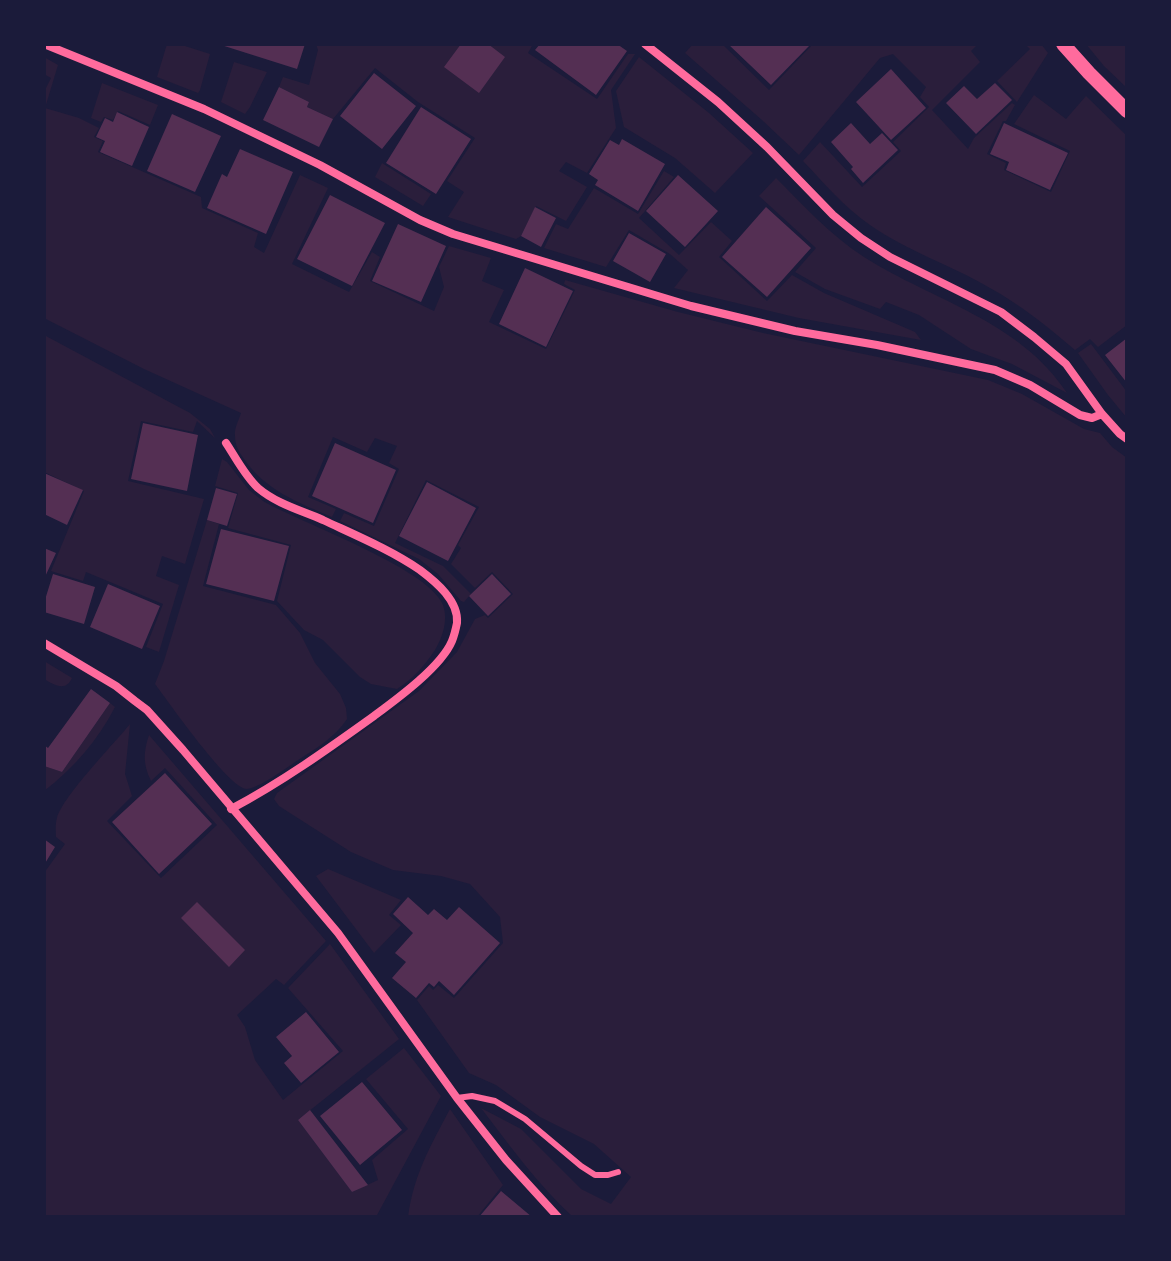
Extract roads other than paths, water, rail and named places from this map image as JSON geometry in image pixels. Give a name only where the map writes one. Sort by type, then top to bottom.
[{"type":"street","points":[[44,44],[204,109],[453,234],[691,306],[795,331],[995,370],[1030,385],[1087,418],[1102,414]]},
{"type":"street","points":[[645,44],[718,102],[833,215],[861,238],[890,257],[1001,312],[1034,337],[1066,364],[1102,414],[1127,439]]},
{"type":"street","points":[[1063,44],[1127,111]]},
{"type":"street","points":[[226,443],[256,486],[275,501],[373,544],[419,570],[437,584],[452,602],[457,621],[452,641],[434,665],[404,693],[272,787],[231,809]]},
{"type":"street","points":[[44,643],[116,686],[147,710],[183,750],[338,933],[457,1098],[506,1160],[558,1217]]},
{"type":"lane","points":[[457,1098],[472,1096],[495,1101],[525,1119],[588,1171],[595,1175],[618,1172]]}]
